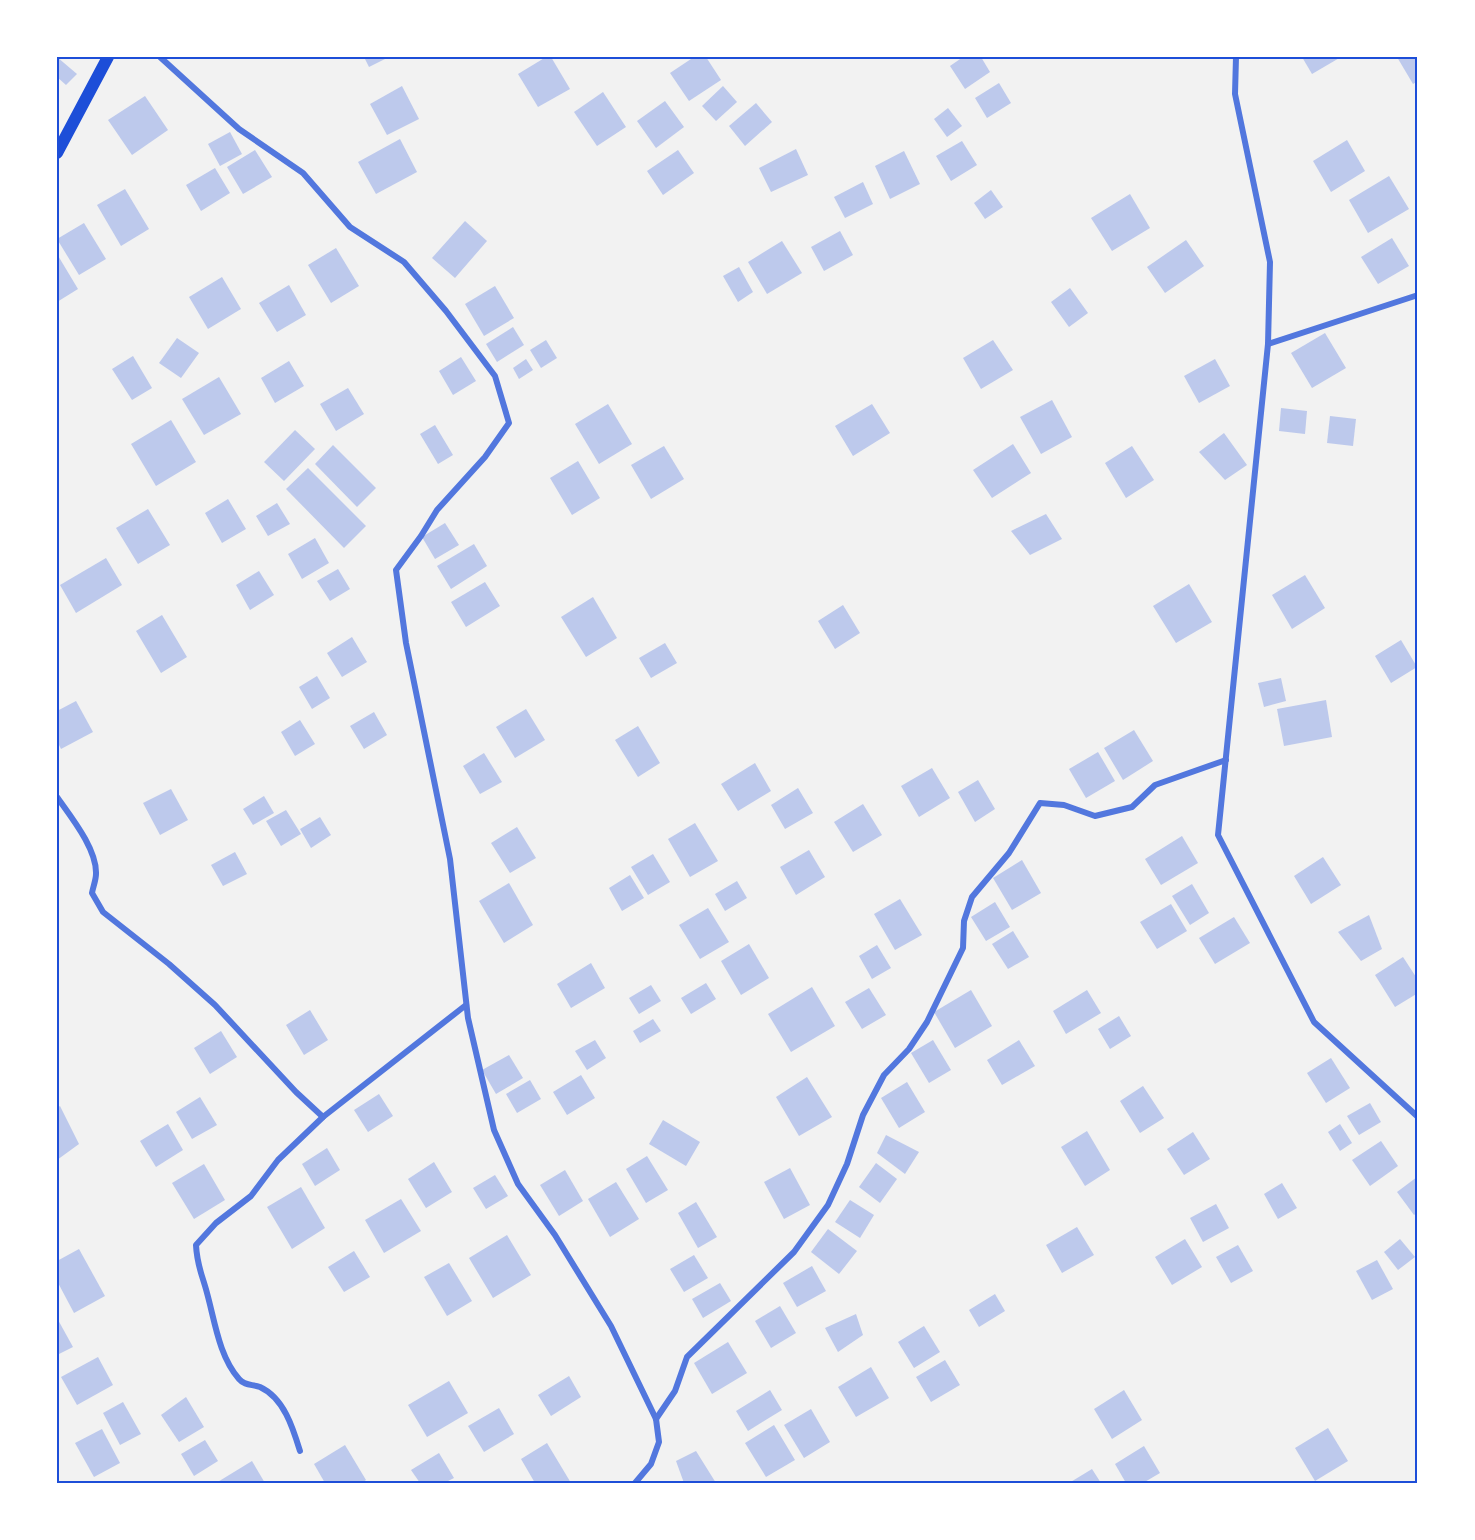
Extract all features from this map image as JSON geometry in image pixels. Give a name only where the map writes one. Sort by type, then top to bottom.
[{"type":"main road","points":[[57,153],[108,57]]},
{"type":"street","points":[[160,57],[239,129],[303,173],[350,227],[404,262],[446,311],[495,376],[509,423],[485,457],[437,510],[396,570],[406,644],[450,859],[466,1005],[494,1130],[518,1184],[555,1235],[611,1326],[656,1419],[658,1442],[651,1464],[634,1483]]},
{"type":"street","points":[[1236,57],[1235,94],[1270,262],[1268,344],[1218,835],[1314,1022],[1418,1117]]},
{"type":"street","points":[[1268,344],[1418,296]]},
{"type":"street","points":[[656,1419],[675,1391],[687,1357],[794,1252],[828,1205],[847,1164],[863,1114],[884,1075],[909,1049],[927,1022],[963,948],[964,921],[972,897],[1009,852],[1040,803],[1064,805],[1095,816],[1132,807],[1155,784],[1226,760]]},
{"type":"street","points":[[57,797],[83,835],[91,852],[96,873],[92,892],[103,912],[169,964],[215,1005],[296,1092],[323,1117]]},
{"type":"street","points":[[300,1451],[290,1419],[274,1398],[260,1387],[247,1385],[239,1379],[218,1340],[207,1291],[197,1263],[196,1245],[216,1223],[251,1196],[278,1160],[323,1117],[466,1005]]},
{"type":"building","points":[[57,57],[77,74],[66,85],[57,77]]},
{"type":"building","points":[[364,57],[389,57],[369,67]]},
{"type":"building","points":[[546,57],[551,57],[570,89],[538,107],[518,74]]},
{"type":"building","points":[[694,57],[706,57],[721,80],[689,101],[670,73]]},
{"type":"building","points":[[963,57],[981,57],[990,72],[965,89],[950,66]]},
{"type":"building","points":[[1302,57],[1341,57],[1312,74]]},
{"type":"building","points":[[1397,57],[1418,57],[1418,81],[1413,84]]},
{"type":"building","points":[[999,83],[1011,103],[987,118],[975,98]]},
{"type":"building","points":[[402,86],[419,119],[387,135],[370,104]]},
{"type":"building","points":[[723,86],[737,102],[716,121],[702,106]]},
{"type":"building","points":[[603,92],[626,127],[597,146],[574,112]]},
{"type":"building","points":[[145,96],[168,130],[132,155],[108,120]]},
{"type":"building","points":[[665,101],[684,127],[656,148],[637,121]]},
{"type":"building","points":[[756,103],[772,122],[745,146],[729,126]]},
{"type":"building","points":[[948,108],[962,126],[947,137],[934,119]]},
{"type":"building","points":[[230,132],[242,154],[220,166],[208,144]]},
{"type":"building","points":[[400,139],[417,172],[376,194],[358,162]]},
{"type":"building","points":[[1347,140],[1365,171],[1331,192],[1313,161]]},
{"type":"building","points":[[962,141],[977,165],[951,181],[936,156]]},
{"type":"building","points":[[796,149],[808,175],[771,192],[759,168]]},
{"type":"building","points":[[255,150],[272,177],[243,194],[227,167]]},
{"type":"building","points":[[678,150],[694,173],[663,195],[647,171]]},
{"type":"building","points":[[904,151],[920,184],[890,199],[875,166]]},
{"type":"building","points":[[215,168],[230,193],[201,211],[186,185]]},
{"type":"building","points":[[1389,176],[1409,209],[1368,233],[1349,200]]},
{"type":"building","points":[[863,182],[873,204],[845,218],[834,197]]},
{"type":"building","points":[[125,189],[149,229],[121,246],[97,205]]},
{"type":"building","points":[[991,190],[1003,207],[985,219],[974,203]]},
{"type":"building","points":[[1130,194],[1150,228],[1112,251],[1091,218]]},
{"type":"building","points":[[465,221],[487,241],[455,278],[432,258]]},
{"type":"building","points":[[84,223],[106,259],[79,275],[57,239]]},
{"type":"building","points":[[840,231],[853,255],[824,271],[811,247]]},
{"type":"building","points":[[1392,238],[1409,266],[1378,284],[1361,257]]},
{"type":"building","points":[[1186,240],[1204,266],[1165,293],[1147,267]]},
{"type":"building","points":[[782,241],[802,273],[767,294],[748,262]]},
{"type":"building","points":[[336,248],[359,286],[331,303],[308,265]]},
{"type":"building","points":[[57,254],[78,289],[57,302]]},
{"type":"building","points":[[739,267],[753,292],[738,302],[723,276]]},
{"type":"building","points":[[222,277],[241,309],[208,329],[189,297]]},
{"type":"building","points":[[289,285],[306,315],[277,332],[259,303]]},
{"type":"building","points":[[495,286],[514,318],[484,336],[465,304]]},
{"type":"building","points":[[1070,288],[1088,313],[1069,327],[1051,302]]},
{"type":"building","points":[[513,327],[524,345],[497,362],[486,344]]},
{"type":"building","points":[[1325,333],[1346,368],[1312,388],[1291,353]]},
{"type":"building","points":[[177,338],[199,353],[181,378],[159,363]]},
{"type":"building","points":[[546,340],[557,358],[541,368],[530,350]]},
{"type":"building","points":[[993,340],[1013,370],[981,389],[963,358]]},
{"type":"building","points":[[133,356],[152,388],[132,400],[112,369]]},
{"type":"building","points":[[461,357],[476,381],[453,395],[439,371]]},
{"type":"building","points":[[526,359],[533,370],[519,379],[513,368]]},
{"type":"building","points":[[1215,359],[1230,386],[1199,403],[1184,376]]},
{"type":"building","points":[[289,361],[304,386],[275,403],[261,378]]},
{"type":"building","points":[[219,377],[241,414],[204,435],[182,399]]},
{"type":"building","points":[[348,388],[364,414],[336,431],[320,404]]},
{"type":"building","points":[[1052,400],[1072,437],[1041,454],[1020,417]]},
{"type":"building","points":[[608,404],[632,444],[599,464],[575,424]]},
{"type":"building","points":[[872,404],[890,433],[853,456],[835,426]]},
{"type":"building","points":[[1281,408],[1307,411],[1305,434],[1279,431]]},
{"type":"building","points":[[1330,416],[1356,419],[1353,446],[1327,443]]},
{"type":"building","points":[[171,420],[196,462],[156,486],[131,444]]},
{"type":"building","points":[[435,425],[453,455],[438,464],[420,434]]},
{"type":"building","points":[[295,430],[315,449],[284,481],[264,462]]},
{"type":"building","points":[[1224,433],[1247,465],[1225,480],[1199,452]]},
{"type":"building","points":[[1013,444],[1031,473],[992,498],[973,470]]},
{"type":"building","points":[[333,445],[376,488],[357,507],[315,464]]},
{"type":"building","points":[[664,446],[684,479],[651,499],[631,465]]},
{"type":"building","points":[[1132,446],[1154,480],[1126,498],[1105,463]]},
{"type":"building","points":[[578,461],[600,498],[572,515],[550,478]]},
{"type":"building","points":[[308,468],[366,526],[344,548],[286,489]]},
{"type":"building","points":[[228,499],[246,529],[222,543],[205,513]]},
{"type":"building","points":[[277,503],[290,524],[268,536],[256,516]]},
{"type":"building","points":[[148,509],[170,545],[138,564],[116,528]]},
{"type":"building","points":[[1046,514],[1062,539],[1030,555],[1011,531]]},
{"type":"building","points":[[445,523],[459,545],[435,559],[422,537]]},
{"type":"building","points":[[315,538],[329,563],[302,579],[288,554]]},
{"type":"building","points":[[474,544],[487,566],[451,589],[437,566]]},
{"type":"building","points":[[106,558],[122,585],[76,613],[60,585]]},
{"type":"building","points":[[338,569],[350,589],[330,601],[317,581]]},
{"type":"building","points":[[259,571],[274,595],[250,610],[236,585]]},
{"type":"building","points":[[1305,575],[1325,608],[1292,629],[1272,595]]},
{"type":"building","points":[[485,582],[500,606],[466,627],[451,602]]},
{"type":"building","points":[[1189,584],[1212,622],[1176,643],[1153,606]]},
{"type":"building","points":[[593,597],[617,638],[586,657],[561,617]]},
{"type":"building","points":[[843,605],[860,633],[835,649],[818,621]]},
{"type":"building","points":[[162,615],[187,657],[161,673],[136,631]]},
{"type":"building","points":[[352,637],[367,662],[342,677],[327,653]]},
{"type":"building","points":[[1401,640],[1417,667],[1391,683],[1375,656]]},
{"type":"building","points":[[665,643],[677,663],[651,678],[639,658]]},
{"type":"building","points":[[317,676],[330,698],[312,709],[299,687]]},
{"type":"building","points":[[1281,678],[1286,701],[1264,707],[1258,683]]},
{"type":"building","points":[[1326,700],[1332,737],[1284,746],[1277,709]]},
{"type":"building","points":[[76,701],[93,732],[61,749],[57,741],[57,711]]},
{"type":"building","points":[[526,709],[545,740],[515,758],[496,727]]},
{"type":"building","points":[[374,712],[387,735],[364,749],[350,726]]},
{"type":"building","points":[[300,720],[315,744],[295,756],[281,732]]},
{"type":"building","points":[[638,726],[660,763],[638,777],[615,740]]},
{"type":"building","points":[[1134,730],[1153,761],[1123,780],[1104,748]]},
{"type":"building","points":[[1098,752],[1115,781],[1086,798],[1069,769]]},
{"type":"building","points":[[484,753],[502,782],[480,794],[463,766]]},
{"type":"building","points":[[755,763],[771,791],[738,811],[721,784]]},
{"type":"building","points":[[932,768],[950,798],[919,817],[901,786]]},
{"type":"building","points":[[978,780],[995,809],[975,822],[958,792]]},
{"type":"building","points":[[798,788],[813,813],[785,829],[771,805]]},
{"type":"building","points":[[171,789],[188,820],[160,835],[143,803]]},
{"type":"building","points":[[264,796],[274,813],[253,825],[243,809]]},
{"type":"building","points":[[863,804],[882,835],[853,852],[834,822]]},
{"type":"building","points":[[286,810],[301,834],[281,846],[266,821]]},
{"type":"building","points":[[320,817],[331,835],[311,848],[300,829]]},
{"type":"building","points":[[695,823],[718,861],[690,877],[668,839]]},
{"type":"building","points":[[517,827],[536,858],[510,873],[491,843]]},
{"type":"building","points":[[1182,836],[1198,863],[1161,885],[1145,859]]},
{"type":"building","points":[[809,850],[825,877],[796,895],[780,867]]},
{"type":"building","points":[[235,852],[247,874],[223,886],[211,865]]},
{"type":"building","points":[[653,854],[670,882],[648,895],[631,867]]},
{"type":"building","points":[[1323,857],[1341,885],[1311,904],[1294,876]]},
{"type":"building","points":[[1022,860],[1041,893],[1012,910],[993,878]]},
{"type":"building","points":[[630,875],[644,898],[622,911],[609,888]]},
{"type":"building","points":[[737,881],[747,898],[725,911],[715,894]]},
{"type":"building","points":[[509,883],[533,925],[504,943],[479,901]]},
{"type":"building","points":[[1192,884],[1209,913],[1190,925],[1172,896]]},
{"type":"building","points":[[900,899],[922,935],[895,950],[874,914]]},
{"type":"building","points":[[995,902],[1010,927],[986,941],[971,917]]},
{"type":"building","points":[[1171,904],[1187,931],[1157,949],[1140,922]]},
{"type":"building","points":[[708,908],[729,942],[700,959],[679,925]]},
{"type":"building","points":[[1369,915],[1382,949],[1361,961],[1338,932]]},
{"type":"building","points":[[1234,917],[1250,943],[1215,964],[1199,938]]},
{"type":"building","points":[[1013,931],[1029,957],[1008,969],[992,944]]},
{"type":"building","points":[[749,944],[769,978],[741,995],[721,961]]},
{"type":"building","points":[[877,945],[891,968],[872,979],[859,956]]},
{"type":"building","points":[[1403,957],[1418,980],[1418,993],[1395,1007],[1375,975]]},
{"type":"building","points":[[591,963],[605,988],[571,1008],[557,984]]},
{"type":"building","points":[[706,983],[716,999],[691,1014],[681,998]]},
{"type":"building","points":[[651,985],[661,1001],[639,1014],[629,998]]},
{"type":"building","points":[[812,987],[835,1026],[791,1052],[768,1014]]},
{"type":"building","points":[[869,988],[886,1015],[862,1029],[845,1002]]},
{"type":"building","points":[[971,990],[992,1026],[955,1048],[934,1012]]},
{"type":"building","points":[[1087,990],[1101,1013],[1066,1034],[1053,1011]]},
{"type":"building","points":[[310,1010],[328,1040],[304,1055],[286,1025]]},
{"type":"building","points":[[1119,1016],[1131,1036],[1110,1049],[1098,1029]]},
{"type":"building","points":[[653,1019],[661,1031],[640,1043],[633,1031]]},
{"type":"building","points":[[221,1031],[237,1057],[210,1074],[194,1048]]},
{"type":"building","points":[[595,1040],[606,1058],[587,1070],[575,1051]]},
{"type":"building","points":[[933,1040],[951,1070],[929,1083],[911,1053]]},
{"type":"building","points":[[1019,1040],[1035,1066],[1002,1085],[987,1060]]},
{"type":"building","points":[[509,1055],[523,1078],[496,1094],[482,1070]]},
{"type":"building","points":[[1331,1058],[1350,1088],[1326,1103],[1307,1073]]},
{"type":"building","points":[[581,1075],[595,1098],[567,1115],[553,1092]]},
{"type":"building","points":[[807,1077],[832,1117],[799,1136],[776,1097]]},
{"type":"building","points":[[530,1080],[541,1099],[517,1113],[506,1094]]},
{"type":"building","points":[[907,1082],[925,1112],[899,1128],[881,1098]]},
{"type":"building","points":[[1143,1086],[1164,1118],[1140,1133],[1120,1101]]},
{"type":"building","points":[[379,1094],[393,1116],[368,1132],[354,1110]]},
{"type":"building","points":[[200,1097],[217,1125],[192,1139],[176,1112]]},
{"type":"building","points":[[1370,1103],[1381,1122],[1359,1135],[1347,1116]]},
{"type":"building","points":[[60,1106],[79,1144],[57,1160],[57,1108]]},
{"type":"building","points":[[663,1120],[700,1142],[686,1166],[649,1144]]},
{"type":"building","points":[[168,1124],[183,1150],[156,1167],[140,1141]]},
{"type":"building","points":[[1340,1124],[1352,1143],[1340,1151],[1328,1132]]},
{"type":"building","points":[[1087,1131],[1110,1170],[1085,1186],[1061,1147]]},
{"type":"building","points":[[1193,1132],[1210,1159],[1184,1175],[1167,1149]]},
{"type":"building","points":[[886,1135],[919,1152],[905,1174],[877,1153]]},
{"type":"building","points":[[1381,1141],[1398,1166],[1370,1186],[1352,1160]]},
{"type":"building","points":[[327,1148],[340,1170],[315,1186],[302,1164]]},
{"type":"building","points":[[647,1156],[668,1190],[646,1203],[626,1169]]},
{"type":"building","points":[[434,1162],[452,1192],[426,1208],[408,1179]]},
{"type":"building","points":[[876,1163],[897,1179],[880,1203],[859,1187]]},
{"type":"building","points":[[204,1164],[225,1200],[194,1219],[172,1183]]},
{"type":"building","points":[[790,1168],[810,1205],[784,1219],[764,1182]]},
{"type":"building","points":[[565,1170],[583,1201],[559,1216],[540,1185]]},
{"type":"building","points":[[495,1175],[508,1196],[486,1209],[473,1188]]},
{"type":"building","points":[[1417,1177],[1418,1212],[1414,1215],[1397,1192]]},
{"type":"building","points":[[616,1182],[639,1219],[610,1237],[588,1199]]},
{"type":"building","points":[[1282,1183],[1297,1208],[1278,1219],[1264,1194]]},
{"type":"building","points":[[301,1187],[325,1228],[292,1249],[267,1207]]},
{"type":"building","points":[[401,1199],[421,1231],[384,1253],[365,1220]]},
{"type":"building","points":[[850,1200],[874,1215],[860,1238],[835,1222]]},
{"type":"building","points":[[696,1202],[717,1237],[698,1248],[678,1213]]},
{"type":"building","points":[[1216,1204],[1229,1228],[1203,1242],[1190,1218]]},
{"type":"building","points":[[1077,1227],[1094,1255],[1062,1273],[1046,1245]]},
{"type":"building","points":[[828,1229],[857,1251],[839,1274],[811,1252]]},
{"type":"building","points":[[507,1235],[531,1275],[493,1298],[469,1258]]},
{"type":"building","points":[[1185,1239],[1202,1267],[1172,1285],[1155,1257]]},
{"type":"building","points":[[1400,1239],[1415,1257],[1398,1270],[1384,1252]]},
{"type":"building","points":[[1238,1245],[1253,1271],[1231,1283],[1216,1257]]},
{"type":"building","points":[[79,1249],[105,1296],[74,1313],[57,1281],[57,1261]]},
{"type":"building","points":[[354,1251],[370,1277],[344,1292],[328,1267]]},
{"type":"building","points":[[694,1255],[708,1278],[684,1292],[670,1269]]},
{"type":"building","points":[[1377,1260],[1393,1289],[1372,1300],[1356,1271]]},
{"type":"building","points":[[449,1263],[472,1301],[447,1316],[424,1277]]},
{"type":"building","points":[[812,1266],[826,1291],[797,1307],[783,1283]]},
{"type":"building","points":[[720,1283],[731,1301],[703,1318],[692,1299]]},
{"type":"building","points":[[995,1294],[1005,1311],[979,1327],[969,1310]]},
{"type":"building","points":[[780,1306],[796,1333],[771,1348],[755,1321]]},
{"type":"building","points":[[856,1314],[863,1335],[838,1352],[825,1328]]},
{"type":"building","points":[[57,1318],[73,1347],[57,1355]]},
{"type":"building","points":[[924,1326],[940,1352],[914,1368],[898,1342]]},
{"type":"building","points":[[728,1342],[747,1373],[712,1394],[694,1363]]},
{"type":"building","points":[[98,1357],[113,1385],[77,1405],[61,1377]]},
{"type":"building","points":[[945,1360],[960,1385],[931,1402],[916,1377]]},
{"type":"building","points":[[871,1367],[889,1398],[856,1417],[838,1387]]},
{"type":"building","points":[[569,1376],[581,1397],[551,1416],[538,1395]]},
{"type":"building","points":[[449,1381],[468,1413],[427,1437],[408,1405]]},
{"type":"building","points":[[770,1390],[782,1410],[748,1431],[736,1411]]},
{"type":"building","points":[[1124,1390],[1142,1420],[1112,1439],[1094,1409]]},
{"type":"building","points":[[186,1397],[204,1427],[179,1442],[161,1415]]},
{"type":"building","points":[[123,1402],[141,1434],[120,1445],[103,1413]]},
{"type":"building","points":[[499,1408],[514,1434],[484,1452],[468,1426]]},
{"type":"building","points":[[811,1409],[830,1442],[804,1458],[784,1425]]},
{"type":"building","points":[[774,1425],[795,1460],[766,1477],[745,1443]]},
{"type":"building","points":[[1328,1428],[1348,1461],[1315,1481],[1295,1448]]},
{"type":"building","points":[[102,1429],[120,1463],[94,1477],[75,1443]]},
{"type":"building","points":[[205,1440],[218,1461],[194,1476],[181,1454]]},
{"type":"building","points":[[547,1443],[571,1483],[535,1483],[521,1459]]},
{"type":"building","points":[[345,1445],[366,1480],[362,1483],[325,1483],[314,1464]]},
{"type":"building","points":[[1144,1446],[1160,1473],[1143,1483],[1126,1483],[1115,1464]]},
{"type":"building","points":[[696,1451],[716,1483],[684,1483],[676,1461]]},
{"type":"building","points":[[439,1453],[454,1478],[444,1483],[420,1483],[411,1470]]},
{"type":"building","points":[[252,1461],[265,1483],[216,1483]]},
{"type":"building","points":[[1092,1469],[1101,1483],[1069,1483]]}]
